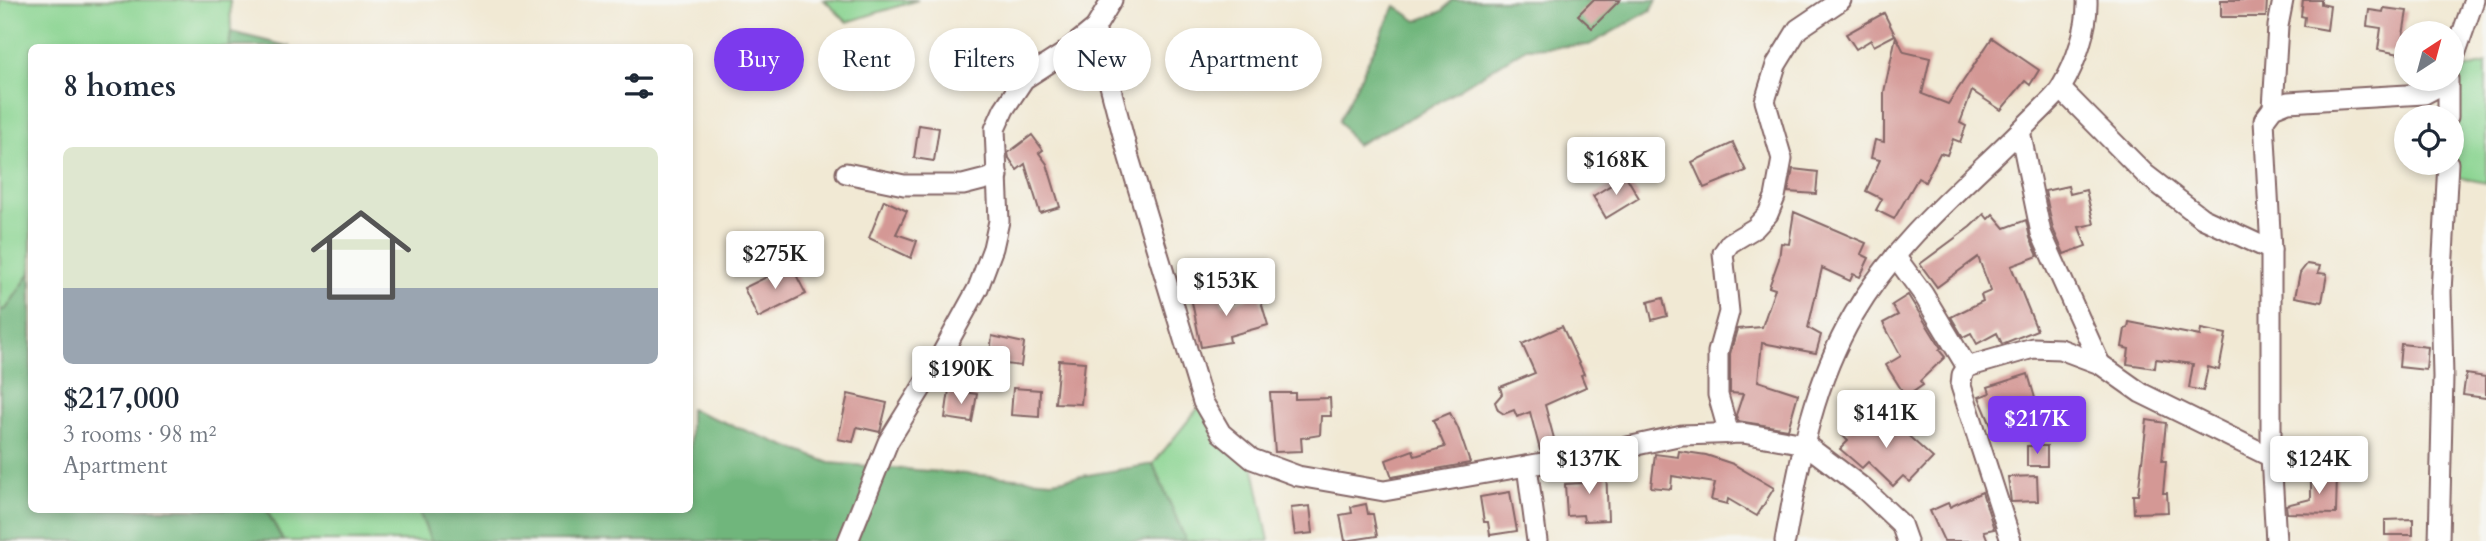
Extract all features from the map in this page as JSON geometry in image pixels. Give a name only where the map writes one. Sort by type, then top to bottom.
[{"type":"street","points":[[1095,28],[1112,0]]},
{"type":"street","points":[[1729,434],[1718,395],[1718,352],[1729,312],[1723,253],[1730,243],[1755,228],[1768,214],[1775,197],[1782,159],[1765,102],[1776,65],[1798,29],[1841,0]]},
{"type":"street","points":[[1785,541],[1797,473],[1815,397],[1829,362],[1855,312],[1895,256],[1948,199],[2061,89],[2082,33],[2087,0]]},
{"type":"street","points":[[2273,108],[2278,26],[2283,0]]},
{"type":"street","points":[[2464,26],[2472,2]]},
{"type":"street","points":[[848,541],[888,442],[934,368],[978,288],[993,248],[999,221],[995,129],[1004,109],[1024,79],[1053,59]]},
{"type":"street","points":[[2061,89],[2155,181],[2202,218],[2271,250]]},
{"type":"street","points":[[1111,91],[1129,158],[1203,402],[1221,433],[1252,459],[1298,476],[1384,491],[1682,435],[1743,433],[1805,444],[1863,488],[1901,524],[1907,541]]},
{"type":"street","points":[[2276,541],[2271,457],[2271,250],[2264,120],[2273,108],[2288,102],[2424,94],[2430,91]]},
{"type":"street","points":[[2020,131],[2041,233],[2100,364]]},
{"type":"street","points":[[846,173],[904,185],[963,185],[998,176]]},
{"type":"street","points":[[2438,541],[2443,377],[2441,292],[2447,175]]},
{"type":"street","points":[[1895,256],[1923,294],[1967,367]]},
{"type":"street","points":[[2011,541],[1961,386],[1962,375],[1967,367],[2033,348],[2060,349],[2100,364],[2141,393],[2271,457]]},
{"type":"street","points":[[1527,466],[1537,541]]},
{"type":"green space","points":[[0,0],[230,0],[229,44],[28,44],[28,277],[6,310],[0,310]]},
{"type":"green space","points":[[824,0],[918,0],[847,22]]},
{"type":"green space","points":[[1452,0],[1657,0],[1651,10],[1589,45],[1526,48],[1426,110],[1356,145],[1339,121],[1395,6],[1417,21],[1443,11]]},
{"type":"green space","points":[[231,32],[279,44],[229,44]]},
{"type":"green space","points":[[2486,63],[2486,183],[2448,175],[2464,175],[2464,105],[2452,105],[2452,91],[2464,91],[2464,69]]},
{"type":"green space","points":[[28,276],[28,513],[268,513],[283,541],[0,541],[0,310],[6,309]]},
{"type":"green space","points":[[1203,402],[1252,459],[1269,541],[1186,541],[1153,464]]},
{"type":"green space","points":[[693,410],[830,463],[1052,481],[1153,464],[1186,541],[431,541],[420,513],[693,513]]},
{"type":"green space","points":[[268,513],[420,513],[431,541],[283,541]]},
{"type":"building","points":[[1593,0],[1620,0],[1592,28],[1578,15]]},
{"type":"building","points":[[2221,0],[2267,0],[2266,17],[2221,17]]},
{"type":"building","points":[[2303,0],[2321,0],[2321,4],[2330,6],[2327,30],[2304,26],[2305,17],[2301,16]]},
{"type":"building","points":[[2384,8],[2407,11],[2405,21],[2394,21],[2394,53],[2378,50],[2381,28],[2367,26],[2369,10],[2383,12]]},
{"type":"building","points":[[1884,13],[1895,35],[1874,46],[1871,40],[1856,49],[1846,34]]},
{"type":"building","points":[[1896,36],[1904,52],[1930,58],[1922,94],[1948,104],[1992,38],[2039,70],[2030,85],[2025,81],[2001,110],[1972,91],[1960,123],[1966,126],[1960,142],[1953,139],[1947,155],[1940,153],[1925,182],[1918,178],[1894,219],[1876,210],[1882,199],[1866,191],[1880,160],[1871,158],[1875,140],[1884,142],[1884,92]]},
{"type":"building","points":[[919,125],[939,128],[934,161],[914,158]]},
{"type":"building","points":[[1032,135],[1043,150],[1039,153],[1047,164],[1060,207],[1040,213],[1025,164],[1017,170],[1008,153]]},
{"type":"building","points":[[1733,143],[1746,171],[1704,188],[1692,162]]},
{"type":"building","points":[[1793,169],[1818,172],[1816,194],[1788,192]]},
{"type":"building","points":[[1626,176],[1639,198],[1606,218],[1593,196]]},
{"type":"building","points":[[2068,186],[2070,194],[2086,190],[2094,224],[2079,227],[2086,246],[2064,254],[2053,229],[2045,191]]},
{"type":"building","points":[[884,200],[907,211],[896,234],[917,241],[911,258],[869,238]]},
{"type":"building","points":[[1794,212],[1866,243],[1861,254],[1869,258],[1860,277],[1853,274],[1850,281],[1822,268],[1808,328],[1821,335],[1816,353],[1762,343],[1758,381],[1798,394],[1788,429],[1738,421],[1736,415],[1743,394],[1730,393],[1730,354],[1737,329],[1762,327],[1775,289],[1769,287],[1779,259],[1781,243],[1789,244]]},
{"type":"building","points":[[1984,214],[1988,219],[1993,214],[2005,228],[2026,220],[2038,256],[2011,266],[2037,330],[2002,344],[1997,333],[1977,344],[1971,333],[1963,337],[1951,317],[1983,301],[1981,295],[1991,291],[1978,257],[1937,287],[1920,264]]},
{"type":"building","points":[[2307,264],[2320,266],[2318,273],[2327,274],[2322,302],[2295,297],[2300,273]]},
{"type":"building","points":[[791,265],[806,294],[758,318],[744,288]]},
{"type":"building","points":[[1220,291],[1223,305],[1259,295],[1268,325],[1229,336],[1230,342],[1201,347],[1191,297]]},
{"type":"building","points":[[1908,295],[1945,357],[1920,381],[1923,385],[1906,397],[1886,365],[1901,356],[1883,323],[1898,315],[1892,305]]},
{"type":"building","points":[[1663,298],[1667,316],[1652,320],[1648,302]]},
{"type":"building","points":[[2129,322],[2200,336],[2201,329],[2226,334],[2219,370],[2208,367],[2203,391],[2189,388],[2193,364],[2156,359],[2155,368],[2127,364],[2129,349],[2122,347]]},
{"type":"building","points":[[1562,326],[1584,374],[1581,375],[1586,387],[1545,405],[1556,446],[1540,450],[1530,412],[1517,417],[1514,410],[1504,414],[1498,410],[1495,402],[1502,394],[1500,387],[1535,373],[1522,344]]},
{"type":"building","points":[[992,336],[1024,343],[1021,366],[989,362]]},
{"type":"building","points":[[2401,344],[2428,347],[2426,370],[2399,367]]},
{"type":"building","points":[[1059,360],[1085,362],[1081,404],[1055,403]]},
{"type":"building","points":[[2028,374],[2037,405],[2020,410],[2023,417],[1992,428],[1979,397],[1990,393],[1988,387]]},
{"type":"building","points":[[2466,374],[2486,377],[2486,398],[2463,395]]},
{"type":"building","points":[[1013,388],[1040,390],[1039,417],[1011,415]]},
{"type":"building","points":[[949,390],[977,394],[972,422],[945,418]]},
{"type":"building","points":[[1270,393],[1295,393],[1295,399],[1330,398],[1331,416],[1321,416],[1320,435],[1301,438],[1302,451],[1275,452]]},
{"type":"building","points":[[848,394],[887,403],[880,432],[857,427],[853,442],[838,439]]},
{"type":"building","points":[[1882,412],[1933,458],[1910,482],[1903,476],[1893,486],[1868,462],[1862,468],[1840,449],[1848,441],[1843,436],[1855,425],[1859,429],[1862,424],[1867,428]]},
{"type":"building","points":[[1450,413],[1470,463],[1392,477],[1386,460],[1413,450],[1415,456],[1445,447],[1433,420]]},
{"type":"building","points":[[2147,420],[2166,423],[2162,461],[2166,461],[2163,493],[2167,493],[2168,512],[2134,513],[2133,495],[2138,495]]},
{"type":"building","points":[[2027,446],[2047,446],[2047,466],[2027,466]]},
{"type":"building","points":[[1679,451],[1706,455],[1733,464],[1774,488],[1757,516],[1728,499],[1727,504],[1711,500],[1715,483],[1672,476],[1671,489],[1651,487],[1655,454],[1678,457]]},
{"type":"building","points":[[1606,467],[1608,520],[1584,521],[1583,515],[1567,516],[1565,484],[1583,483],[1582,468]]},
{"type":"building","points":[[2311,472],[2337,473],[2336,514],[2287,513],[2286,505],[2311,499]]},
{"type":"building","points":[[2037,476],[2038,501],[2011,502],[2008,477]]},
{"type":"building","points":[[1510,492],[1517,531],[1490,535],[1488,522],[1484,522],[1480,497]]},
{"type":"building","points":[[1982,492],[1994,529],[1984,531],[1988,541],[1944,541],[1930,511],[1948,503],[1950,507]]},
{"type":"building","points":[[1366,504],[1368,514],[1373,514],[1377,536],[1345,541],[1340,515],[1352,513],[1351,507]]},
{"type":"building","points":[[1310,506],[1313,533],[1295,535],[1291,508]]},
{"type":"building","points":[[2413,519],[2413,535],[2385,535],[2385,520]]}]
